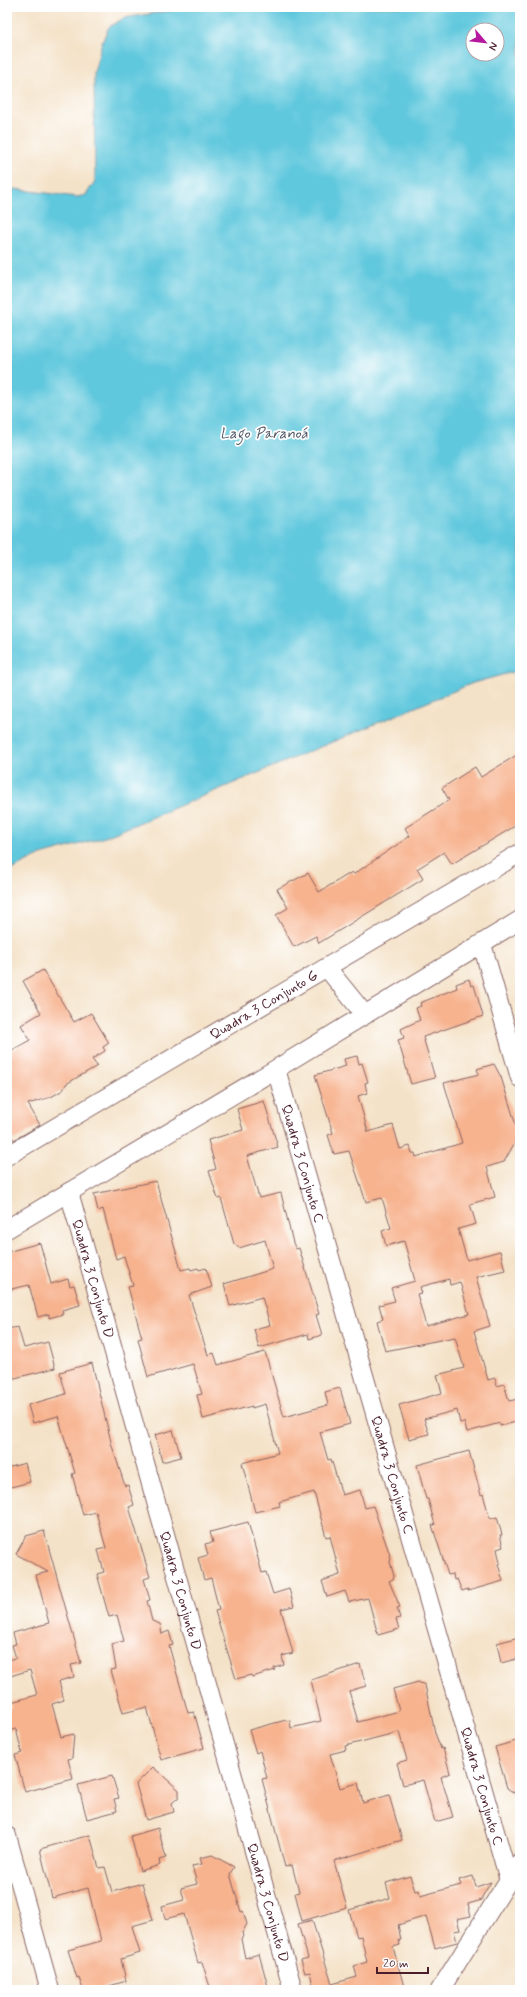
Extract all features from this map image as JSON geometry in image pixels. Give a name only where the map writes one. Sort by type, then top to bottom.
[{"type":"street","name":"Quadra 3 Conjunto G","points":[[7,1156],[520,853]]},
{"type":"street","points":[[7,1229],[276,1069],[520,920]]},
{"type":"street","points":[[482,944],[520,1078]]},
{"type":"street","points":[[327,968],[365,1015]]},
{"type":"street","name":"Quadra 3 Conjunto C","points":[[276,1069],[509,1880]]},
{"type":"street","name":"Quadra 3 Conjunto D","points":[[69,1192],[293,1990]]},
{"type":"street","points":[[7,1836],[50,1990]]},
{"type":"street","points":[[440,1990],[520,1862]]},
{"type":"water","name":"Lago Paranoá","points":[[193,7],[520,7],[520,670],[473,683],[105,837],[41,855],[7,872],[7,188],[77,197],[86,195],[95,181],[94,73],[102,42],[109,27],[124,18]]},
{"type":"building","points":[[520,753],[520,823],[452,864],[444,852],[417,869],[423,879],[319,943],[316,936],[294,947],[276,915],[288,908],[277,889],[308,873],[319,892],[352,872],[354,874],[410,836],[405,828],[449,800],[442,788],[475,767],[481,777]]},
{"type":"building","points":[[43,970],[74,1022],[91,1013],[109,1043],[103,1047],[105,1051],[92,1059],[97,1066],[66,1084],[63,1090],[51,1097],[28,1104],[40,1125],[14,1140],[7,1129],[7,1053],[30,1040],[21,1025],[41,1013],[23,981]]},
{"type":"building","points":[[469,979],[471,986],[474,985],[483,1016],[423,1037],[435,1078],[411,1084],[398,1040],[404,1038],[401,1029],[420,1020],[416,1008],[421,1006],[420,1003],[457,988],[456,984]]},
{"type":"building","points":[[357,1056],[359,1064],[362,1063],[368,1082],[365,1083],[367,1093],[358,1096],[368,1132],[393,1125],[400,1149],[410,1146],[412,1153],[415,1153],[416,1157],[462,1143],[444,1083],[479,1074],[477,1069],[494,1064],[501,1077],[519,1135],[504,1162],[487,1167],[495,1197],[470,1204],[476,1224],[458,1229],[467,1260],[500,1251],[505,1270],[476,1277],[490,1326],[474,1331],[488,1380],[495,1378],[497,1386],[504,1384],[509,1401],[518,1399],[520,1421],[500,1426],[500,1423],[467,1432],[464,1422],[460,1423],[457,1410],[424,1419],[429,1434],[409,1439],[399,1405],[442,1393],[437,1375],[464,1368],[455,1337],[385,1351],[377,1321],[383,1319],[379,1305],[395,1301],[391,1288],[415,1281],[404,1241],[386,1246],[382,1231],[391,1228],[382,1198],[366,1202],[349,1151],[334,1154],[328,1135],[333,1133],[315,1075],[346,1066],[344,1059]],"holes":[[[449,1279],[450,1285],[460,1282],[469,1314],[426,1326],[417,1294],[422,1293],[420,1287]]]},
{"type":"building","points":[[264,1101],[278,1147],[247,1156],[259,1198],[281,1193],[293,1243],[296,1249],[299,1248],[319,1314],[316,1315],[322,1335],[309,1339],[308,1334],[259,1348],[254,1329],[270,1325],[262,1297],[230,1306],[224,1284],[273,1269],[265,1240],[239,1248],[234,1244],[221,1198],[218,1199],[209,1171],[216,1169],[208,1140],[243,1130],[237,1109]]},
{"type":"building","points":[[156,1181],[181,1270],[198,1268],[199,1270],[206,1268],[212,1287],[189,1295],[208,1355],[214,1353],[218,1365],[265,1352],[284,1417],[328,1405],[325,1392],[340,1388],[350,1424],[320,1432],[328,1460],[331,1459],[342,1495],[360,1490],[365,1508],[373,1506],[391,1558],[390,1562],[394,1576],[393,1579],[389,1581],[400,1607],[397,1608],[400,1618],[396,1619],[399,1629],[378,1635],[368,1598],[349,1602],[345,1591],[327,1597],[322,1581],[340,1575],[330,1536],[326,1537],[314,1492],[279,1502],[280,1506],[255,1512],[242,1463],[278,1453],[265,1404],[203,1419],[197,1395],[202,1394],[193,1364],[148,1377],[138,1339],[142,1338],[128,1287],[133,1286],[124,1256],[116,1259],[103,1209],[98,1211],[94,1194]]},
{"type":"building","points":[[40,1243],[51,1284],[68,1279],[70,1286],[74,1285],[80,1305],[62,1310],[63,1314],[49,1318],[49,1314],[38,1317],[29,1285],[7,1290],[7,1252]]},
{"type":"building","points":[[18,1327],[24,1348],[48,1342],[55,1368],[7,1380],[7,1329]]},
{"type":"building","points":[[92,1363],[112,1446],[125,1486],[128,1485],[134,1505],[129,1507],[150,1577],[144,1579],[150,1600],[147,1601],[152,1621],[160,1624],[162,1634],[169,1631],[173,1645],[169,1646],[188,1713],[194,1712],[204,1748],[161,1760],[147,1707],[123,1713],[111,1670],[116,1669],[112,1644],[124,1641],[117,1615],[109,1617],[97,1574],[104,1572],[98,1550],[106,1548],[96,1512],[83,1515],[72,1474],[75,1473],[58,1416],[33,1423],[28,1405],[66,1394],[60,1372]]},
{"type":"building","points":[[173,1430],[181,1457],[162,1462],[155,1435]]},
{"type":"building","points":[[469,1451],[481,1495],[483,1494],[490,1519],[497,1517],[502,1535],[500,1535],[503,1547],[497,1549],[500,1563],[498,1564],[503,1581],[468,1591],[468,1589],[462,1591],[457,1579],[454,1580],[453,1574],[448,1575],[432,1525],[435,1525],[417,1465]]},
{"type":"building","points":[[25,1463],[30,1482],[7,1488],[7,1468]]},
{"type":"building","points":[[248,1522],[262,1573],[266,1572],[273,1594],[289,1589],[294,1606],[281,1609],[293,1653],[282,1656],[284,1665],[274,1668],[275,1670],[252,1677],[251,1675],[236,1679],[215,1611],[219,1610],[211,1578],[204,1580],[198,1558],[208,1555],[205,1544],[213,1542],[210,1532]]},
{"type":"building","points":[[44,1531],[81,1663],[71,1665],[74,1677],[59,1681],[64,1700],[52,1704],[61,1737],[74,1734],[72,1758],[68,1759],[73,1779],[25,1792],[15,1755],[22,1753],[16,1729],[7,1731],[7,1709],[12,1708],[11,1702],[37,1695],[30,1670],[7,1677],[7,1660],[16,1658],[12,1645],[16,1644],[13,1633],[49,1623],[36,1575],[48,1572],[16,1554],[26,1536]]},
{"type":"building","points":[[520,1637],[520,1658],[501,1663],[497,1643]]},
{"type":"building","points":[[360,1664],[366,1686],[349,1691],[358,1722],[399,1711],[393,1689],[418,1682],[425,1685],[435,1733],[441,1749],[443,1748],[450,1773],[441,1777],[453,1817],[435,1822],[423,1780],[403,1785],[397,1763],[407,1760],[399,1732],[345,1746],[346,1750],[330,1754],[340,1788],[358,1783],[363,1803],[389,1795],[402,1840],[334,1861],[347,1908],[302,1921],[295,1893],[299,1892],[292,1865],[285,1867],[262,1779],[267,1778],[260,1751],[256,1753],[249,1730],[286,1720],[290,1721],[291,1728],[321,1721],[311,1680]]},
{"type":"building","points":[[520,1740],[520,1797],[507,1788],[495,1747]]},
{"type":"building","points":[[153,1767],[179,1790],[179,1797],[172,1803],[174,1812],[146,1820],[136,1784]]},
{"type":"building","points":[[112,1776],[119,1798],[114,1799],[117,1811],[87,1819],[78,1785]]},
{"type":"building","points":[[158,1828],[166,1858],[159,1860],[160,1865],[140,1871],[131,1836]]},
{"type":"building","points":[[90,1835],[99,1868],[105,1867],[112,1892],[142,1883],[153,1920],[132,1926],[140,1953],[121,1959],[126,1981],[96,1990],[83,1990],[79,1977],[77,1978],[68,1950],[101,1941],[88,1888],[52,1898],[40,1849]]},
{"type":"building","points":[[212,1855],[234,1867],[230,1874],[241,1912],[243,1911],[247,1924],[242,1933],[243,1936],[241,1939],[245,1958],[259,1954],[269,1990],[211,1990],[202,1962],[198,1963],[184,1914],[165,1919],[162,1906],[184,1900],[181,1888],[197,1884],[192,1866],[202,1864],[200,1858]]},
{"type":"building","points":[[410,1876],[415,1891],[419,1890],[420,1896],[461,1885],[459,1880],[473,1876],[476,1887],[491,1882],[482,1897],[482,1900],[468,1904],[471,1916],[457,1919],[460,1930],[454,1931],[457,1942],[435,1948],[426,1916],[398,1925],[401,1940],[399,1940],[400,1945],[393,1947],[405,1990],[314,1990],[310,1972],[305,1973],[301,1960],[308,1958],[298,1924],[312,1920],[332,1984],[357,1977],[354,1966],[367,1962],[361,1936],[357,1937],[349,1910],[390,1898],[386,1883]]}]
